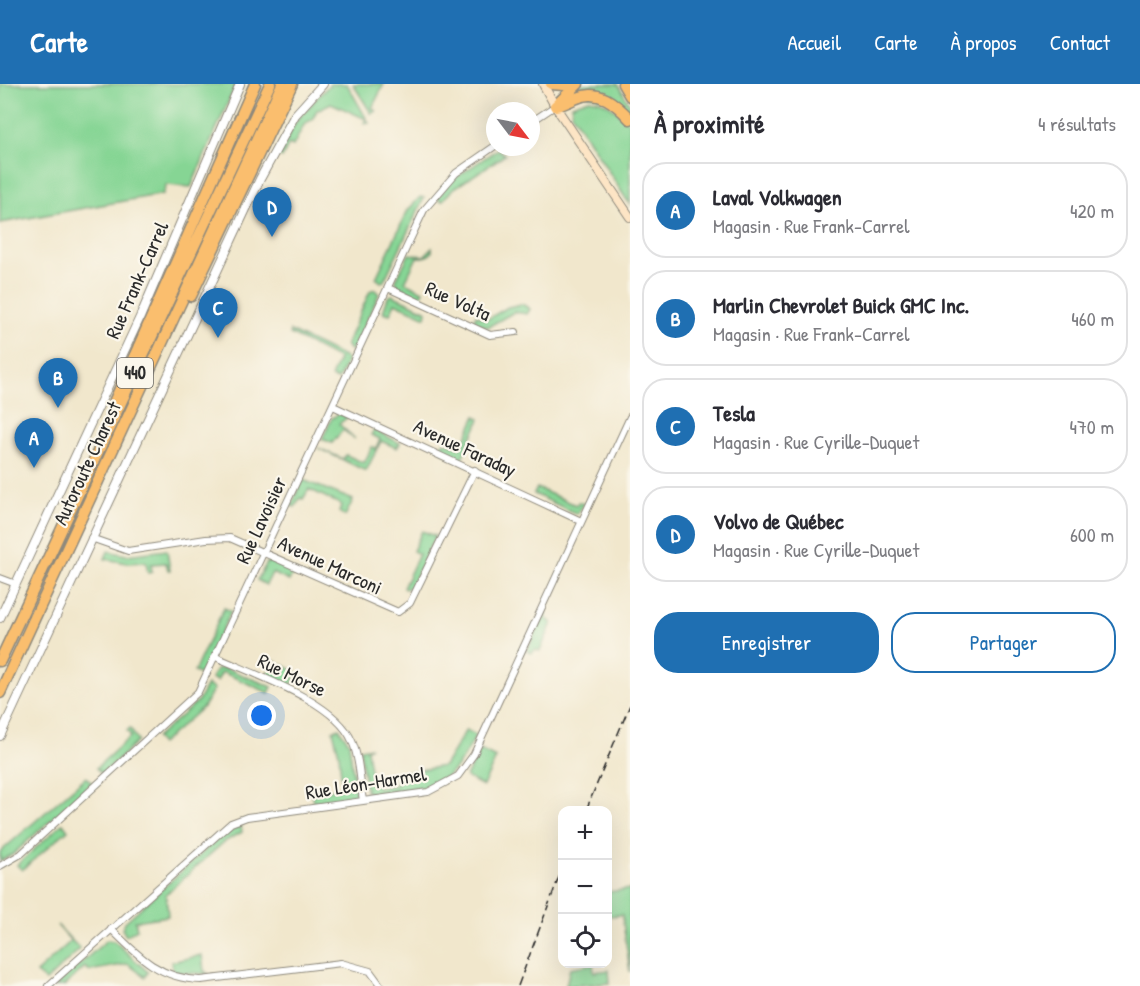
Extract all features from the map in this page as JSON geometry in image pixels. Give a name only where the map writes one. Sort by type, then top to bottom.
[{"type":"highway","points":[[65,523],[90,457],[257,84]]},
{"type":"highway","name":"Autoroute Charest","points":[[0,661],[270,84]]},
{"type":"highway","name":"Autoroute Charest","points":[[0,693],[282,84]]},
{"type":"highway","points":[[256,162],[292,84]]},
{"type":"highway","points":[[123,427],[297,84]]},
{"type":"highway","points":[[551,84],[561,87],[577,85]]},
{"type":"highway","points":[[623,84],[630,96]]},
{"type":"highway","points":[[555,106],[577,85]]},
{"type":"highway","points":[[555,106],[566,104],[585,95],[595,95],[612,101],[630,118]]},
{"type":"main road","points":[[543,84],[555,106],[630,216]]},
{"type":"street","name":"Rue Frank-Carrel","points":[[0,618],[141,315],[240,84]]},
{"type":"street","points":[[0,736],[260,179],[295,115],[323,84]]},
{"type":"street","points":[[540,116],[555,106]]},
{"type":"street","name":"Rue Lavoisier","points":[[0,866],[21,854],[191,701],[216,657],[424,210],[456,173],[486,152]]},
{"type":"street","name":"Rue Volta","points":[[388,288],[490,335],[516,332]]},
{"type":"street","name":"Avenue Faraday","points":[[333,405],[581,521]]},
{"type":"street","name":"Rue Léon-Harmel","points":[[48,986],[231,824],[247,817],[428,792],[449,783],[465,769],[630,417]]},
{"type":"street","name":"Avenue Marconi","points":[[91,538],[128,551],[220,537],[263,552],[389,610],[402,611],[410,603],[475,470]]},
{"type":"street","points":[[0,578],[16,584]]},
{"type":"street","name":"Rue Morse","points":[[216,657],[313,702],[335,717],[352,741],[363,801]]},
{"type":"street","points":[[111,928],[150,966],[180,978],[207,980],[341,963],[370,971],[381,986]]},
{"type":"green space","points":[[0,84],[236,84],[191,187],[166,185],[163,194],[0,223]]},
{"type":"green space","points":[[330,84],[347,84],[369,123],[364,123],[366,119],[331,103],[317,110],[312,120],[305,123],[293,146],[289,144],[282,158],[278,156],[296,121]]},
{"type":"green space","points":[[353,84],[384,84],[372,108],[376,111],[371,113]]},
{"type":"green space","points":[[582,84],[618,84],[630,105],[630,114],[618,101],[577,93]]},
{"type":"green space","points":[[589,99],[607,104],[630,124],[630,205],[572,114],[572,105]]},
{"type":"green space","points":[[488,156],[503,156],[453,189],[442,201],[437,198],[451,181]]},
{"type":"green space","points":[[420,197],[424,198],[384,281],[381,282],[376,278],[408,210]]},
{"type":"green space","points":[[432,248],[428,256],[417,257],[405,282],[423,291],[420,297],[397,286],[396,280],[409,254],[424,256]]},
{"type":"green space","points":[[374,289],[379,294],[353,349],[350,350],[346,345],[370,291]]},
{"type":"green space","points":[[392,295],[427,311],[426,317],[395,303],[390,314],[383,312],[388,297]]},
{"type":"green space","points":[[522,304],[530,309],[527,314],[514,312],[488,327],[473,322],[476,315],[486,320],[508,307]]},
{"type":"green space","points":[[290,331],[346,358],[347,361],[338,380],[331,377],[339,359],[290,334]]},
{"type":"green space","points":[[339,414],[348,417],[339,424],[355,439],[343,430],[332,443],[322,439],[332,418]]},
{"type":"green space","points":[[476,416],[480,419],[461,460],[443,452],[440,447],[444,442],[461,448]]},
{"type":"green space","points":[[374,430],[400,443],[397,448],[381,441],[366,471],[318,448],[343,459],[346,455],[364,463],[372,447],[376,448],[380,439],[371,435]]},
{"type":"green space","points":[[303,480],[353,500],[345,516],[339,512],[342,505],[309,489],[295,507],[291,506]]},
{"type":"green space","points":[[537,488],[576,505],[579,502],[584,504],[577,514],[534,494]]},
{"type":"green space","points":[[422,531],[435,536],[411,587],[405,589],[403,588],[419,554],[413,551]]},
{"type":"green space","points":[[167,550],[170,570],[166,563],[151,564],[152,572],[148,573],[146,562],[127,563],[105,559],[108,551],[126,555]]},
{"type":"green space","points":[[268,561],[297,573],[296,576],[291,576],[289,581],[272,573],[266,585],[257,580]]},
{"type":"green space","points":[[224,608],[231,611],[201,675],[194,672]]},
{"type":"green space","points":[[545,612],[547,613],[546,618],[552,623],[540,651],[535,650],[532,653],[527,651]]},
{"type":"green space","points":[[274,661],[297,672],[291,686],[267,675]]},
{"type":"green space","points":[[225,668],[272,687],[269,693],[222,672],[217,681],[211,678],[217,669]]},
{"type":"green space","points":[[207,685],[214,689],[203,707],[161,744],[156,738],[198,701]]},
{"type":"green space","points":[[130,728],[138,741],[102,774],[96,768],[131,736],[127,731]]},
{"type":"green space","points":[[339,728],[349,743],[356,795],[313,803],[312,794],[342,787],[339,754],[333,731]]},
{"type":"green space","points":[[466,730],[476,735],[466,754],[456,768],[435,784],[423,788],[371,794],[366,791],[360,749],[371,747],[367,749],[372,784],[377,783],[378,788],[397,785],[396,774],[444,766]]},
{"type":"green space","points":[[480,750],[496,758],[483,786],[466,777]]},
{"type":"green space","points":[[86,777],[92,783],[12,855],[0,861],[0,852]]},
{"type":"green space","points":[[63,823],[68,830],[22,870],[17,865]]},
{"type":"green space","points":[[241,825],[242,832],[224,842],[166,894],[168,916],[135,921],[137,929],[126,936],[122,929],[125,922],[219,838]]},
{"type":"green space","points":[[630,889],[630,972],[622,915],[612,916],[612,891]]},
{"type":"green space","points":[[57,925],[80,949],[46,981],[36,973],[71,941]]},
{"type":"green space","points":[[107,940],[114,941],[148,972],[145,977],[128,964],[89,971],[85,967],[64,986],[55,986]]},
{"type":"green space","points":[[202,955],[204,971],[209,974],[174,972],[171,962]]},
{"type":"green space","points":[[570,968],[594,968],[594,972],[609,970],[610,983],[566,986]]},
{"type":"railway","points":[[588,806],[630,705]]},
{"type":"railway","points":[[518,986],[558,880]]},
{"type":"place","name":"Volvo de Québec","points":[[272,237]]},
{"type":"place","name":"Tesla","points":[[218,338]]},
{"type":"place","name":"Marlin Chevrolet Buick GMC Inc.","points":[[58,408]]},
{"type":"place","name":"Laval Volkwagen","points":[[34,468]]}]
